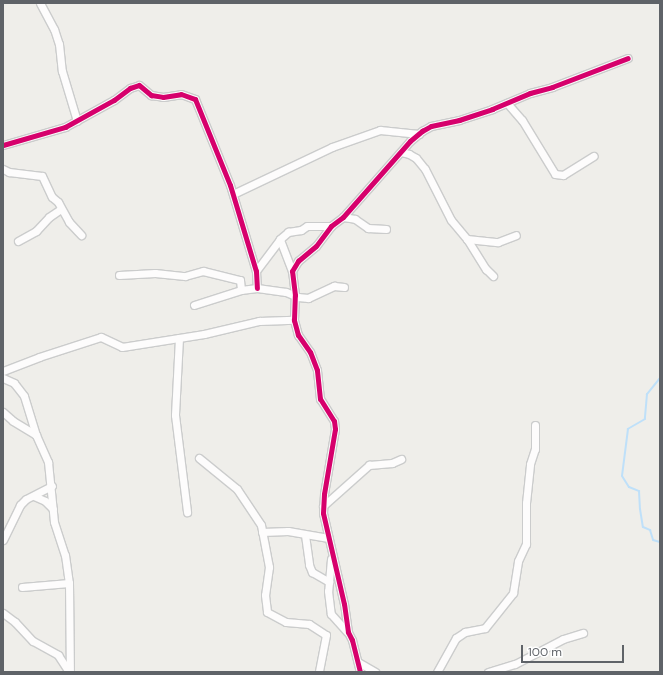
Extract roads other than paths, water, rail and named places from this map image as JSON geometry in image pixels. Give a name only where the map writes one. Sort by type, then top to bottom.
[{"type":"street","points":[[40,3],[54,29],[59,44],[62,71],[77,120]]},
{"type":"street","points":[[292,271],[298,261],[316,246],[330,226],[343,217],[419,134],[431,126],[459,120],[628,58]]},
{"type":"street","points":[[3,145],[65,127],[114,100],[130,88],[140,85],[152,96],[163,97],[180,94],[195,98],[233,194],[256,271],[257,288]]},
{"type":"street","points":[[507,103],[525,126],[555,174],[563,174],[593,156]]},
{"type":"street","points":[[233,194],[332,147],[380,130],[419,134]]},
{"type":"street","points":[[401,152],[416,158],[425,169],[451,220],[467,238],[486,269],[493,276]]},
{"type":"street","points":[[3,169],[9,172],[42,176],[52,197],[58,202],[69,222],[81,235]]},
{"type":"street","points":[[18,241],[36,231],[49,217],[61,209]]},
{"type":"street","points":[[343,217],[355,219],[368,228],[386,229]]},
{"type":"street","points":[[256,271],[288,232],[301,230],[307,226],[330,226]]},
{"type":"street","points":[[467,238],[498,242],[516,235]]},
{"type":"street","points":[[280,240],[292,271],[295,295],[294,320],[298,335],[310,352],[317,370],[320,400],[334,421],[335,429],[323,506],[328,538],[332,551],[348,632],[360,672]]},
{"type":"street","points":[[120,275],[155,273],[185,276],[203,271],[240,280],[241,290]]},
{"type":"street","points":[[194,305],[241,290],[257,288],[286,292],[308,298],[334,286],[344,287]]},
{"type":"street","points":[[3,371],[38,357],[101,337],[122,347],[179,338],[259,321],[294,320]]},
{"type":"street","points":[[179,338],[175,415],[187,512]]},
{"type":"street","points":[[3,378],[14,383],[24,396],[36,434],[48,462],[52,486],[54,522],[65,555],[69,583],[70,672]]},
{"type":"street","points":[[3,412],[13,421],[36,434]]},
{"type":"street","points":[[437,672],[456,638],[465,632],[485,628],[513,593],[518,561],[526,544],[526,503],[530,464],[535,449],[535,425]]},
{"type":"street","points":[[200,458],[237,489],[261,525],[269,567],[265,595],[267,612],[286,622],[309,624],[326,635],[319,672]]},
{"type":"street","points":[[323,506],[369,465],[392,463],[401,459]]},
{"type":"street","points":[[3,540],[20,505],[26,499],[52,486]]},
{"type":"street","points":[[34,496],[45,501],[53,509]]},
{"type":"street","points":[[262,532],[288,531],[328,538]]},
{"type":"street","points":[[305,535],[308,565],[312,572],[329,582]]},
{"type":"street","points":[[332,551],[329,582],[331,614],[348,632]]},
{"type":"street","points":[[22,587],[69,583]]},
{"type":"street","points":[[3,613],[15,622],[33,641],[58,655],[70,672]]},
{"type":"street","points":[[488,672],[515,664],[563,638],[583,634]]},
{"type":"street","points":[[358,662],[375,672]]},
{"type":"waterway","points":[[660,378],[647,394],[645,419],[628,429],[622,476],[629,487],[639,491],[643,527],[650,530],[653,540],[660,542]]}]
